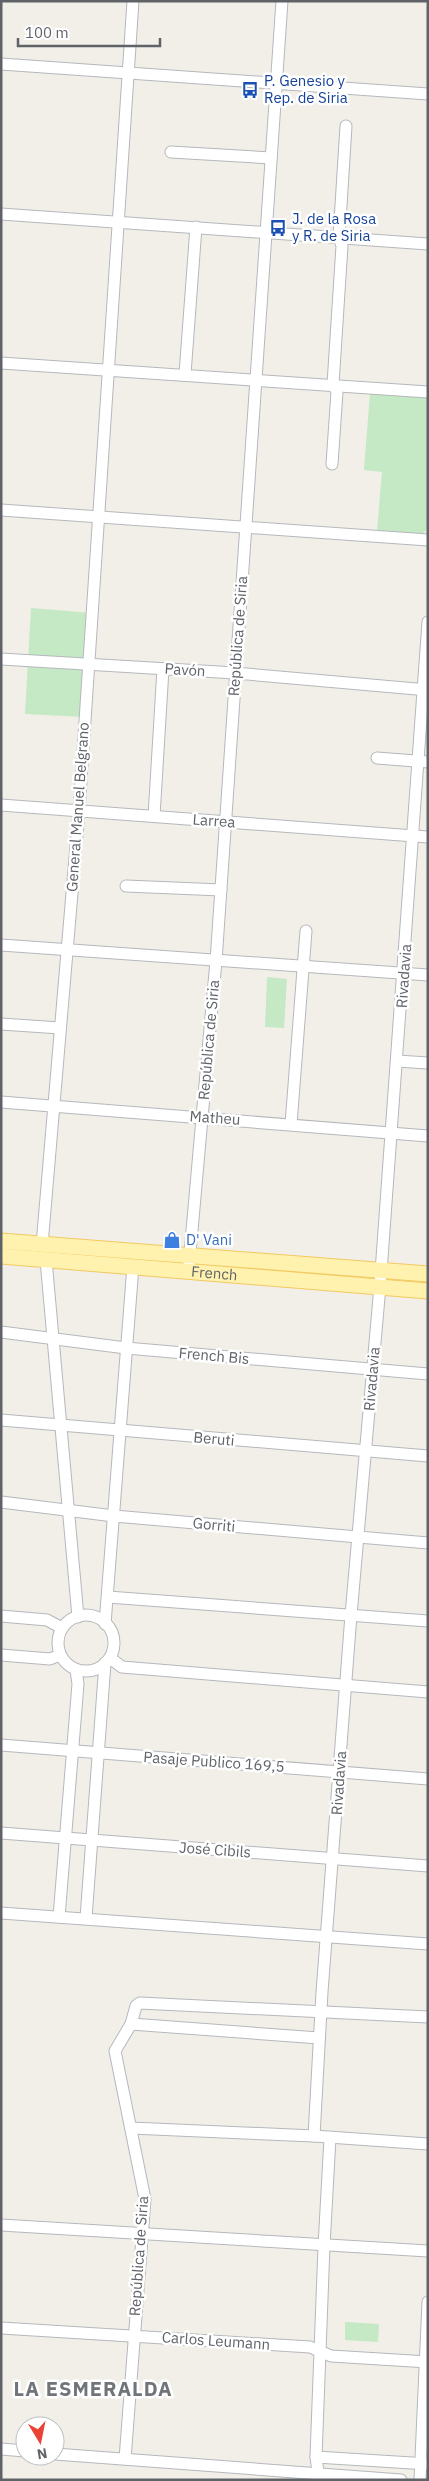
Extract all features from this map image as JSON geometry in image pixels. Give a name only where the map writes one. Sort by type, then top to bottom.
[{"type":"main road","name":"French","points":[[1,1241],[42,1244],[428,1291]]},
{"type":"main road","name":"French","points":[[1,1256],[133,1266],[189,1263],[428,1274]]},
{"type":"street","name":"General Manuel Belgrano","points":[[42,1244],[79,811],[133,1]]},
{"type":"street","name":"República de Siria","points":[[189,1263],[216,961],[235,673],[268,233],[271,158],[282,1]]},
{"type":"street","points":[[1,64],[428,94]]},
{"type":"street","points":[[332,464],[337,392],[332,384],[342,246],[339,238],[346,126]]},
{"type":"street","points":[[171,152],[271,158]]},
{"type":"street","points":[[1,214],[428,244]]},
{"type":"street","points":[[185,374],[196,227]]},
{"type":"street","points":[[1,363],[428,392]]},
{"type":"street","points":[[1,510],[428,540]]},
{"type":"street","name":"Rivadavia","points":[[314,2136],[320,2011],[334,1859],[351,1615],[380,1286],[413,836],[422,762],[428,622]]},
{"type":"street","name":"Pavón","points":[[1,659],[235,673],[425,690]]},
{"type":"street","points":[[154,816],[163,669]]},
{"type":"street","points":[[376,758],[422,762]]},
{"type":"street","name":"Larrea","points":[[1,805],[428,837]]},
{"type":"street","points":[[126,886],[221,890]]},
{"type":"street","points":[[290,1124],[306,931]]},
{"type":"street","points":[[1,945],[428,976]]},
{"type":"street","points":[[1,1024],[60,1028]]},
{"type":"street","points":[[397,1061],[428,1064]]},
{"type":"street","name":"Matheu","points":[[1,1102],[428,1136]]},
{"type":"street","points":[[46,1260],[78,1617]]},
{"type":"street","points":[[105,1624],[133,1266]]},
{"type":"street","name":"French Bis","points":[[1,1332],[126,1348],[428,1374]]},
{"type":"street","name":"Beruti","points":[[1,1420],[428,1456]]},
{"type":"street","name":"Gorriti","points":[[1,1502],[114,1516],[428,1543]]},
{"type":"street","points":[[108,1597],[428,1621]]},
{"type":"street","points":[[1,1616],[47,1620],[62,1628]]},
{"type":"street","points":[[86,1918],[107,1660],[113,1640],[105,1624],[92,1616],[78,1617],[62,1628],[58,1637],[60,1655],[69,1666],[76,1670],[93,1670],[107,1660]]},
{"type":"street","points":[[1,1655],[50,1659],[60,1655]]},
{"type":"street","points":[[107,1660],[122,1668],[347,1684],[428,1692]]},
{"type":"street","points":[[59,1916],[78,1684],[76,1670]]},
{"type":"street","name":"Pasaje Publico 169,5","points":[[1,1745],[428,1779]]},
{"type":"street","name":"José Cibils","points":[[1,1833],[428,1866]]},
{"type":"street","points":[[1,1913],[428,1944]]},
{"type":"street","name":"República de Siria","points":[[125,2459],[144,2190],[115,2051],[131,2024],[136,2006],[140,2003],[320,2011]]},
{"type":"street","points":[[320,2011],[428,2017]]},
{"type":"street","points":[[131,2024],[319,2038]]},
{"type":"street","points":[[131,2128],[314,2136],[428,2144]]},
{"type":"street","points":[[319,2477],[316,2457],[330,2138]]},
{"type":"street","points":[[1,2224],[142,2235],[428,2251]]},
{"type":"street","points":[[420,2480],[424,2464],[428,2302]]},
{"type":"street","name":"Carlos Leumann","points":[[1,2328],[310,2347],[332,2356],[426,2362]]},
{"type":"street","points":[[1,2449],[15,2450]]},
{"type":"street","points":[[65,2455],[125,2459],[248,2474],[402,2480]]},
{"type":"street","points":[[316,2457],[424,2464]]},
{"type":"green space","points":[[370,393],[428,398],[428,528],[422,534],[377,531],[382,472],[364,470]]},
{"type":"green space","points":[[31,608],[92,613],[85,717],[25,714]]},
{"type":"green space","points":[[267,977],[287,979],[284,1028],[265,1027]]},
{"type":"green space","points":[[345,2322],[379,2324],[378,2342],[345,2340]]},
{"type":"place","name":"P. Genesio y Rep. de Siria","points":[[250,90]]},
{"type":"place","name":"J. de la Rosa y R. de Siria","points":[[278,228]]},
{"type":"place","name":"D' Vani","points":[[172,1240]]},
{"type":"district","name":"LA ESMERALDA","points":[[93,2389]]}]
